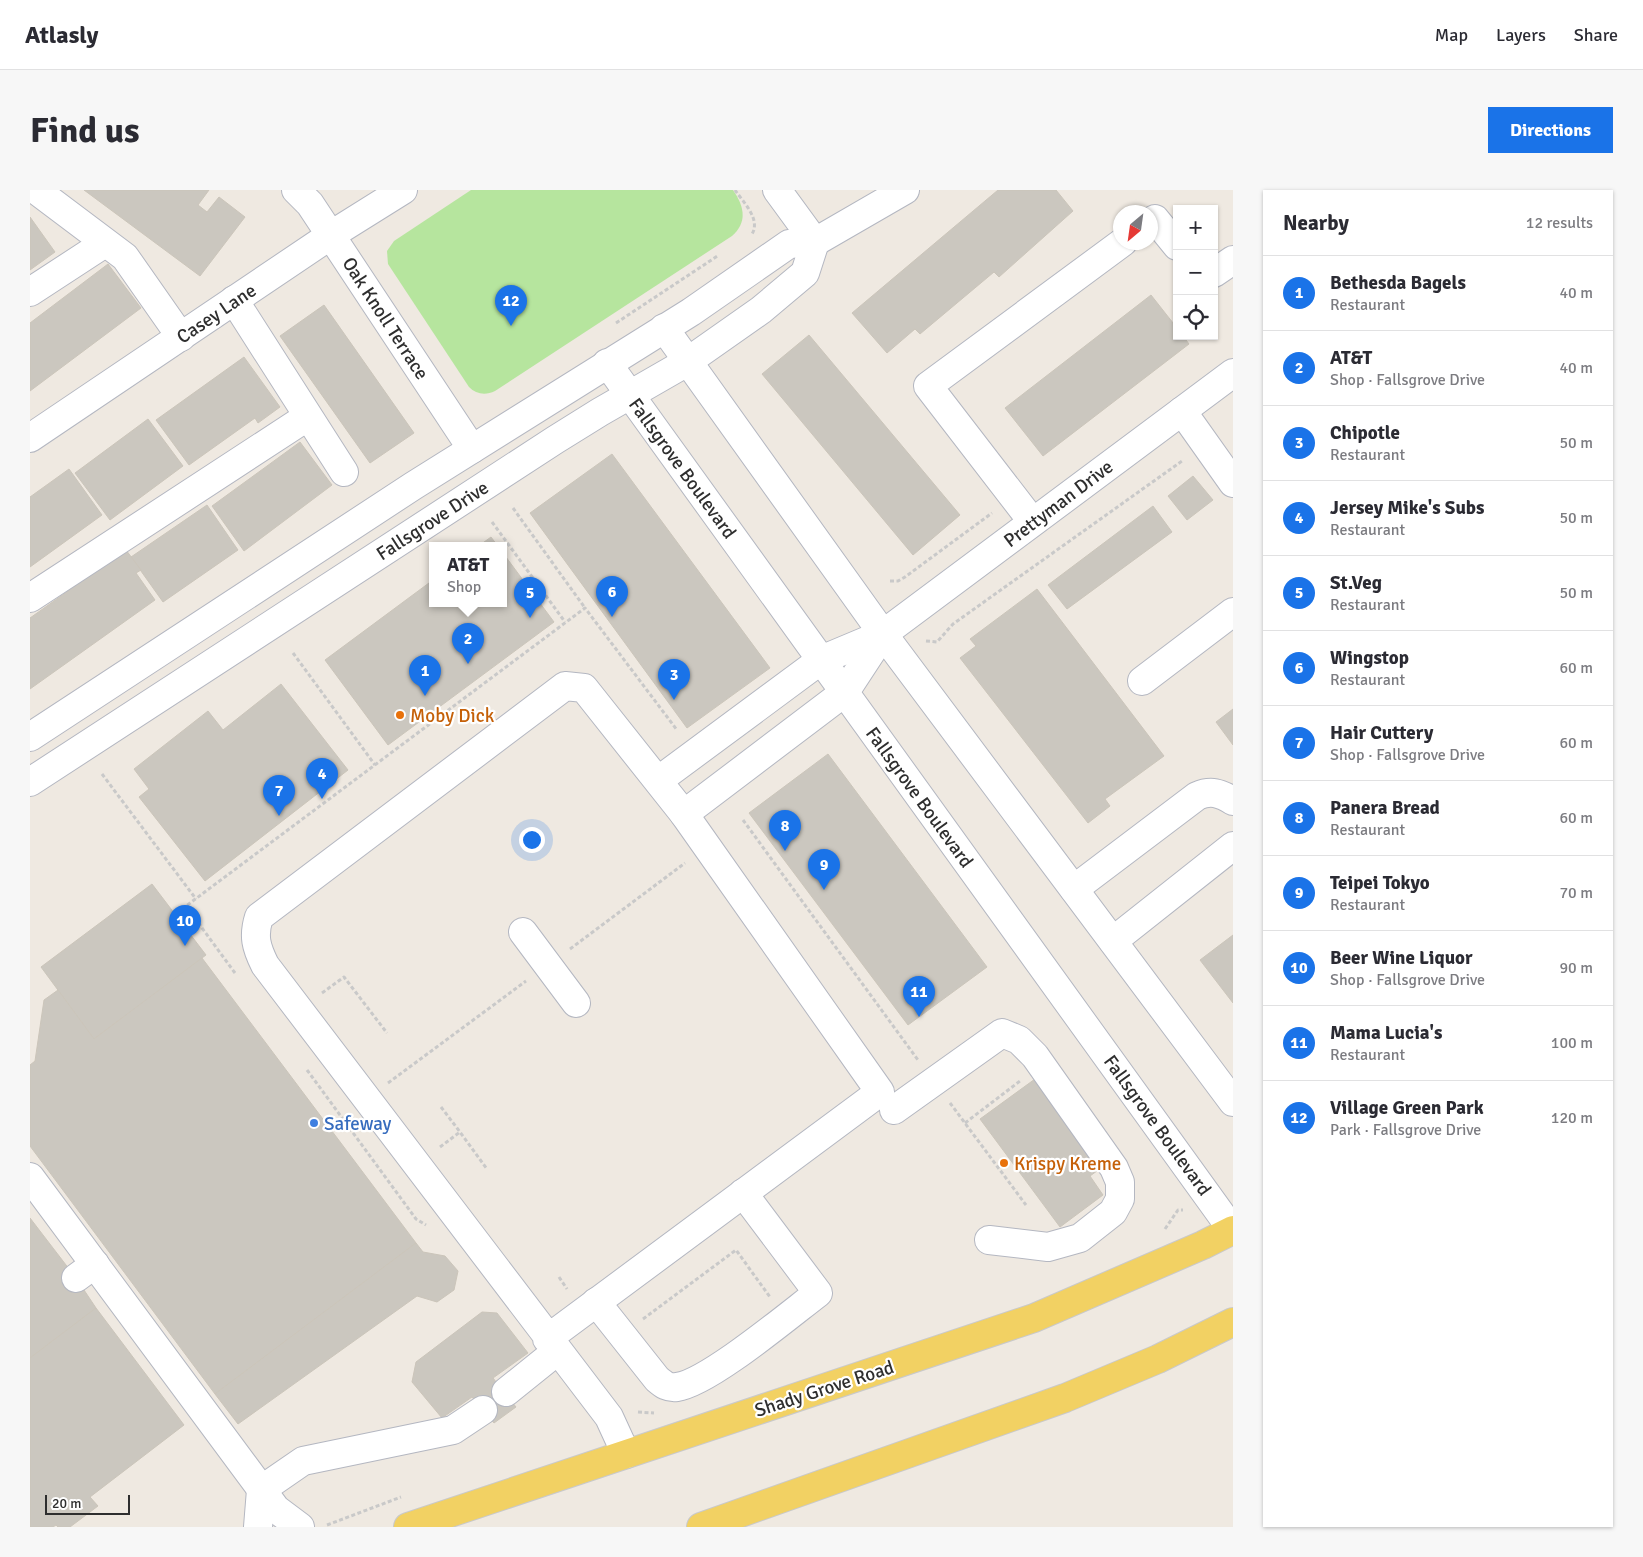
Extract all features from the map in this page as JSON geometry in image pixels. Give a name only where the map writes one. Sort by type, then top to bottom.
[{"type":"main road","name":"Shady Grove Road","points":[[408,1527],[1034,1318],[1203,1245],[1233,1230]]},
{"type":"main road","points":[[700,1527],[1065,1398],[1158,1359],[1233,1322]]},
{"type":"street","points":[[36,190],[125,257],[181,337]]},
{"type":"street","name":"Oak Knoll Terrace","points":[[296,190],[310,204],[472,449]]},
{"type":"street","name":"Casey Lane","points":[[30,438],[331,235],[403,190]]},
{"type":"street","points":[[777,190],[815,242]]},
{"type":"street","name":"Fallsgrove Drive","points":[[30,737],[472,449],[664,328],[788,244],[815,242],[905,190]]},
{"type":"street","points":[[1158,222],[1173,241]]},
{"type":"street","name":"Fallsgrove Drive","points":[[30,782],[499,477],[630,395],[687,362],[761,310],[805,273],[815,242]]},
{"type":"street","points":[[30,292],[105,243]]},
{"type":"street","points":[[1032,521],[928,386],[1113,249]]},
{"type":"street","points":[[1218,270],[1233,260]]},
{"type":"street","points":[[234,300],[344,472]]},
{"type":"street","points":[[664,328],[883,634],[1233,1102]]},
{"type":"street","name":"Fallsgrove Boulevard","points":[[607,363],[1233,1230]]},
{"type":"street","name":"Prettyman Drive","points":[[883,634],[1032,521],[1233,373]]},
{"type":"street","points":[[1182,411],[1233,483]]},
{"type":"street","points":[[30,598],[308,417]]},
{"type":"street","points":[[1142,680],[1233,612]]},
{"type":"street","points":[[659,780],[821,660],[883,634]]},
{"type":"street","points":[[684,814],[845,692],[883,634]]},
{"type":"street","points":[[506,1392],[552,1345],[584,1299],[743,1193],[880,1092],[659,780],[584,688],[565,686],[259,916],[254,932],[256,947],[265,964],[552,1345],[609,1417],[626,1454]]},
{"type":"street","points":[[1074,889],[1197,796],[1208,792],[1222,794],[1233,801]]},
{"type":"street","points":[[1113,941],[1233,846]]},
{"type":"street","points":[[523,932],[576,1003]]},
{"type":"street","points":[[894,1110],[1002,1033],[1019,1040],[1042,1065],[1114,1168],[1120,1182],[1120,1199],[1113,1212],[1098,1226],[1072,1240],[1048,1247],[989,1240]]},
{"type":"street","points":[[30,1177],[85,1271],[260,1490],[276,1509],[300,1527]]},
{"type":"street","points":[[584,1299],[657,1379],[667,1387],[673,1387],[707,1375],[818,1293],[743,1193]]},
{"type":"street","points":[[260,1490],[303,1460],[453,1430],[483,1410]]},
{"type":"street","points":[[258,1527],[260,1490]]},
{"type":"path","points":[[926,641],[937,642],[953,624],[1205,444]]},
{"type":"path","points":[[890,581],[898,581],[905,577],[997,509],[1014,500]]},
{"type":"path","points":[[512,508],[678,731]]},
{"type":"path","points":[[492,522],[507,542]]},
{"type":"path","points":[[507,543],[565,622]]},
{"type":"path","points":[[241,981],[186,906],[585,608]]},
{"type":"path","points":[[293,653],[375,765]]},
{"type":"path","points":[[102,774],[196,899]]},
{"type":"path","points":[[743,820],[920,1063]]},
{"type":"path","points":[[569,949],[687,862]]},
{"type":"path","points":[[384,1086],[532,976]]},
{"type":"path","points":[[317,997],[344,977],[387,1033]]},
{"type":"path","points":[[302,1064],[416,1219],[431,1228]]},
{"type":"path","points":[[965,1123],[1042,1065]]},
{"type":"path","points":[[949,1102],[1026,1205]]},
{"type":"path","points":[[441,1107],[487,1169]]},
{"type":"path","points":[[434,1152],[460,1132]]},
{"type":"path","points":[[1163,1233],[1178,1210],[1186,1210]]},
{"type":"path","points":[[638,1322],[736,1250],[771,1297]]},
{"type":"path","points":[[559,1277],[584,1299]]},
{"type":"path","points":[[644,1418],[657,1413]]},
{"type":"green space","points":[[471,190],[733,190],[740,202],[743,214],[737,231],[732,236],[495,391],[481,393],[469,387],[388,264],[387,251],[394,241]]},
{"type":"building","points":[[84,190],[209,190],[198,205],[207,212],[219,197],[245,217],[200,276]]},
{"type":"building","points":[[998,190],[1056,190],[1073,211],[999,277],[994,272],[920,334],[915,329],[887,353],[852,313]]},
{"type":"building","points":[[30,217],[55,252],[30,270]]},
{"type":"building","points":[[108,264],[141,308],[30,391],[30,323]]},
{"type":"building","points":[[1151,295],[1173,323],[1173,340],[1186,340],[1189,344],[1043,456],[1005,408]]},
{"type":"building","points":[[324,305],[414,433],[370,463],[280,336]]},
{"type":"building","points":[[809,335],[960,515],[913,555],[762,374]]},
{"type":"building","points":[[244,357],[280,407],[258,423],[255,418],[189,465],[156,420]]},
{"type":"building","points":[[148,419],[183,466],[110,520],[75,473]]},
{"type":"building","points":[[300,442],[332,485],[244,551],[212,506]]},
{"type":"building","points":[[612,454],[770,668],[687,728],[530,513]]},
{"type":"building","points":[[69,469],[102,515],[30,567],[30,497]]},
{"type":"building","points":[[1193,476],[1213,500],[1187,520],[1168,496]]},
{"type":"building","points":[[207,505],[238,550],[163,602],[131,557]]},
{"type":"building","points":[[1153,506],[1172,532],[1067,609],[1048,585]]},
{"type":"building","points":[[491,537],[495,542],[484,542]]},
{"type":"building","points":[[126,550],[141,570],[136,573],[155,600],[30,689],[30,618]]},
{"type":"building","points":[[507,558],[554,622],[388,745],[325,660],[429,583],[429,607],[507,607]]},
{"type":"building","points":[[1037,589],[1164,756],[1105,799],[1110,806],[1088,823],[960,658],[976,646],[970,639]]},
{"type":"building","points":[[281,684],[348,770],[205,881],[139,797],[149,789],[134,769],[208,711],[223,730]]},
{"type":"building","points":[[1233,709],[1233,745],[1216,722]]},
{"type":"building","points":[[828,754],[987,967],[908,1025],[749,813]]},
{"type":"building","points":[[152,884],[206,955],[94,1039],[41,967]]},
{"type":"building","points":[[1233,935],[1233,1003],[1200,960]]},
{"type":"building","points":[[202,958],[416,1243],[215,1394],[30,1146],[30,1065],[35,1061],[44,1000],[58,990],[94,1039]]},
{"type":"building","points":[[1035,1079],[1101,1168],[1090,1176],[1103,1195],[1060,1227],[980,1119]]},
{"type":"building","points":[[30,1218],[76,1278],[96,1308],[30,1358]]},
{"type":"building","points":[[416,1243],[423,1252],[445,1256],[458,1271],[454,1290],[437,1302],[417,1296],[238,1424],[215,1394]]},
{"type":"building","points":[[96,1308],[184,1425],[90,1497],[98,1506],[70,1527],[58,1527],[56,1525],[53,1527],[30,1527],[30,1358]]},
{"type":"building","points":[[482,1312],[497,1313],[528,1353],[493,1378],[516,1407],[494,1423],[472,1397],[442,1418],[412,1382],[416,1362]]},
{"type":"place","name":"Village Green Park","points":[[511,326]]},
{"type":"place","name":"Wingstop","points":[[612,617]]},
{"type":"place","name":"St.Veg","points":[[530,618]]},
{"type":"place","name":"AT&T","points":[[468,664]]},
{"type":"place","name":"Bethesda Bagels","points":[[425,696]]},
{"type":"place","name":"Chipotle","points":[[674,700]]},
{"type":"place","name":"Moby Dick","points":[[400,715]]},
{"type":"place","name":"Jersey Mike's Subs","points":[[322,799]]},
{"type":"place","name":"Hair Cuttery","points":[[279,816]]},
{"type":"place","name":"Panera Bread","points":[[785,851]]},
{"type":"place","name":"Teipei Tokyo","points":[[824,890]]},
{"type":"place","name":"Beer Wine Liquor","points":[[185,946]]},
{"type":"place","name":"Mama Lucia's","points":[[919,1017]]},
{"type":"place","name":"Safeway","points":[[314,1123]]},
{"type":"place","name":"Krispy Kreme","points":[[1004,1163]]}]
